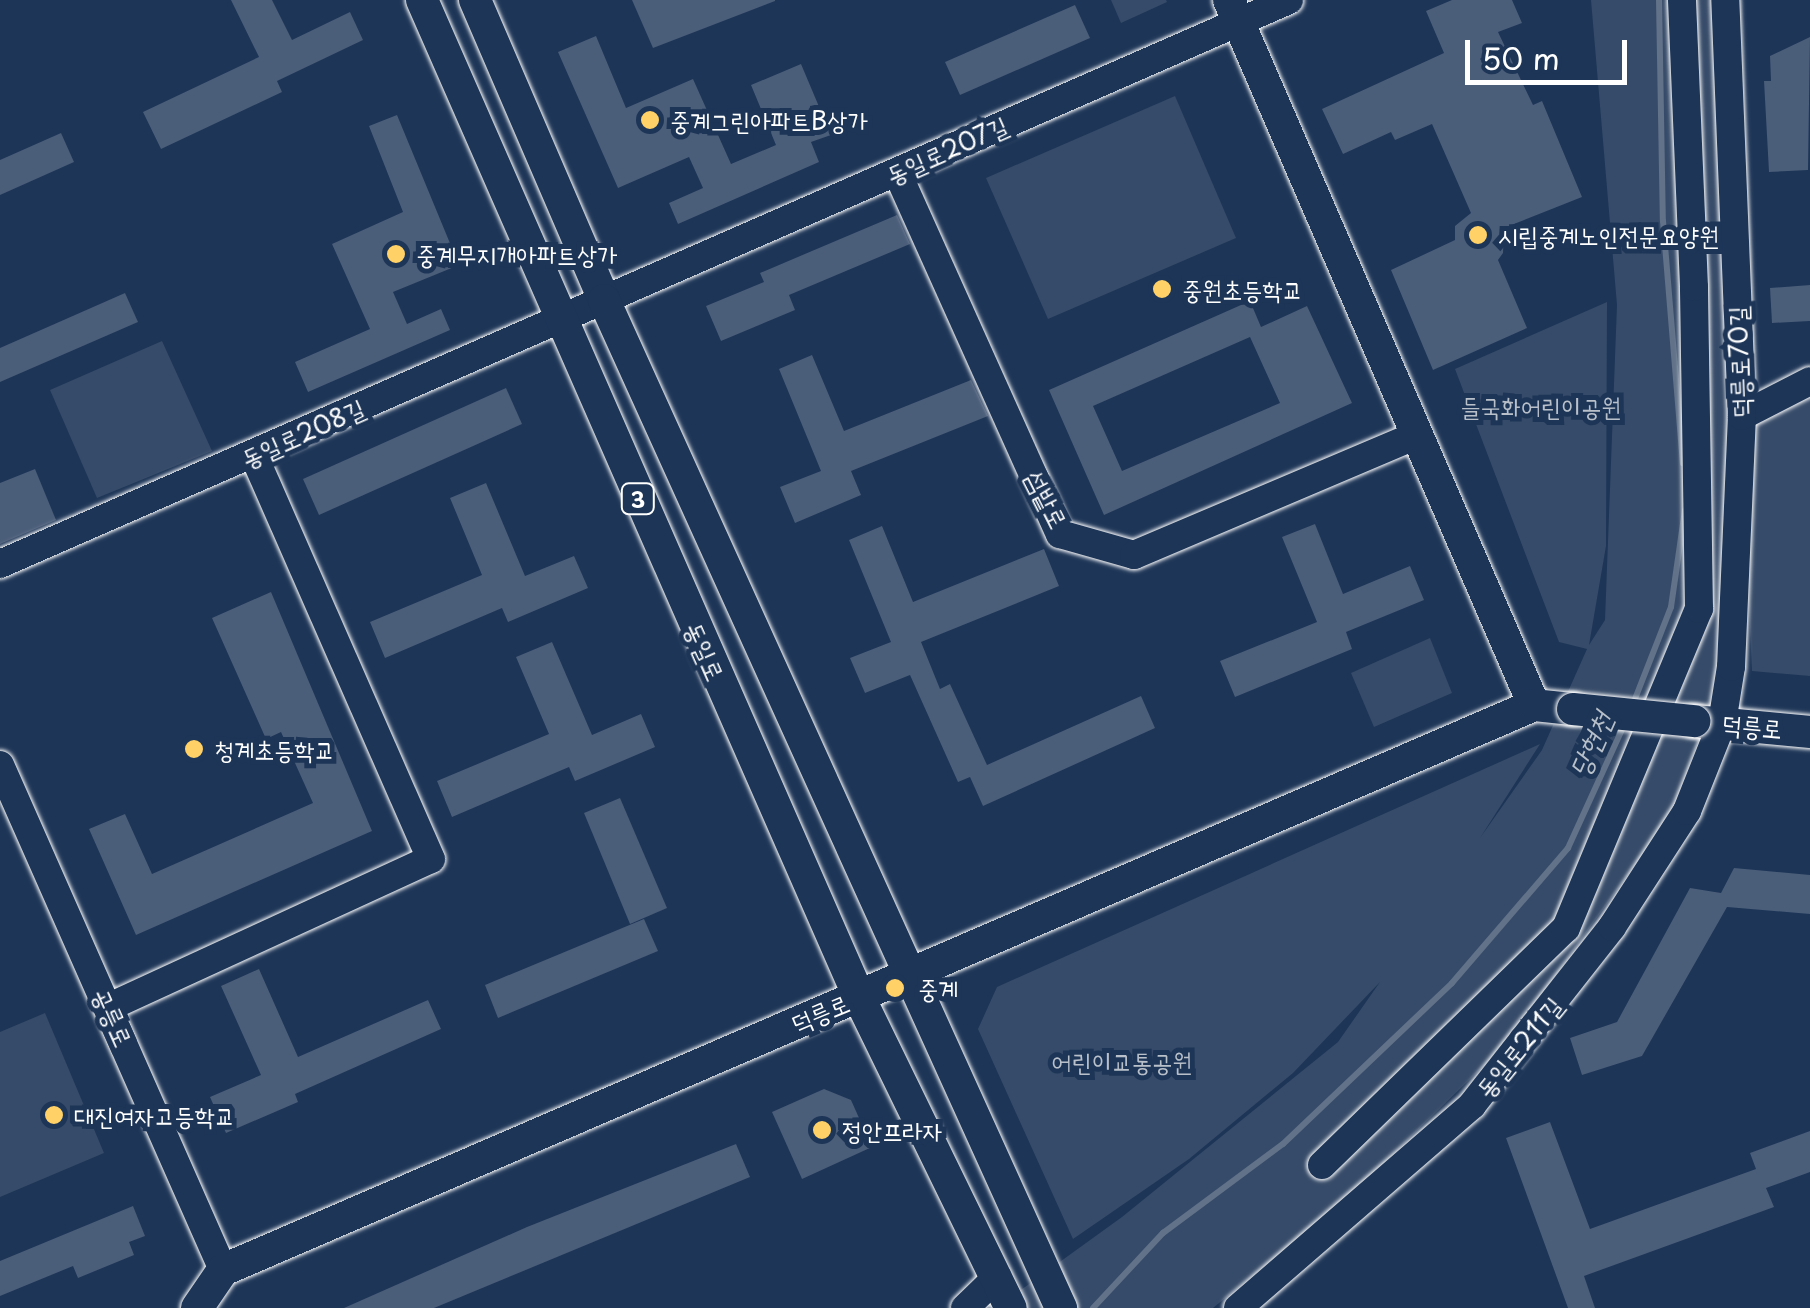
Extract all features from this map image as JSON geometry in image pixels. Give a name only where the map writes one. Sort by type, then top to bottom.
[{"type":"main road","name":"동일로","points":[[422,0],[858,997],[1004,1293]]},
{"type":"main road","name":"3","points":[[475,0],[604,300],[1061,1308]]},
{"type":"main road","points":[[1234,11],[1534,705]]},
{"type":"main road","name":"덕릉로","points":[[222,1270],[1534,705],[1810,732]]},
{"type":"main road","points":[[197,1308],[222,1270]]},
{"type":"street","name":"동일로207길","points":[[604,300],[897,172],[1234,11],[1288,0]]},
{"type":"street","points":[[1322,1165],[1566,928],[1700,609],[1694,287],[1682,0]]},
{"type":"street","name":"덕릉로70길","points":[[1708,722],[1731,667],[1742,416],[1726,0]]},
{"type":"street","name":"섬밭로","points":[[897,172],[1060,534],[1134,555],[1418,436]]},
{"type":"street","name":"동일로208길","points":[[0,564],[604,300]]},
{"type":"street","points":[[1742,416],[1810,380]]},
{"type":"street","points":[[109,1007],[431,858],[254,455]]},
{"type":"street","name":"동일로211길","points":[[1238,1308],[1472,1105],[1612,927],[1687,811],[1708,722]]},
{"type":"street","name":"공릉로","points":[[0,765],[222,1270]]},
{"type":"street","points":[[966,1308],[1004,1293]]},
{"type":"green space","points":[[1111,0],[1166,0],[1167,2],[1121,23]]},
{"type":"green space","points":[[1591,0],[1712,0],[1730,416],[1715,695],[1671,815],[1505,1045],[1352,1194],[1213,1308],[996,1308],[1122,1217],[1338,1042],[1380,982],[1293,1073],[1189,1159],[1073,1239],[978,1029],[997,987],[1540,744],[1480,838],[1542,750],[1587,649],[1559,642],[1455,369],[1607,302],[1606,546],[1589,645],[1605,620],[1617,305]]},
{"type":"green space","points":[[1175,96],[1236,238],[1048,319],[986,178]]},
{"type":"green space","points":[[162,341],[212,451],[97,498],[50,390]]},
{"type":"green space","points":[[1810,397],[1810,676],[1752,671],[1741,432]]},
{"type":"green space","points":[[1430,638],[1452,693],[1374,727],[1351,673]]},
{"type":"green space","points":[[45,1013],[104,1153],[0,1197],[0,1032]]},
{"type":"building","points":[[231,0],[272,0],[292,40],[350,12],[363,40],[277,81],[282,92],[161,149],[143,112],[259,57]]},
{"type":"building","points":[[632,0],[775,0],[775,1],[653,48]]},
{"type":"building","points":[[1452,0],[1512,0],[1522,23],[1498,32],[1533,105],[1542,101],[1582,197],[1504,228],[1503,253],[1498,260],[1527,328],[1433,370],[1391,270],[1455,240],[1455,226],[1471,213],[1432,124],[1395,140],[1391,132],[1343,154],[1322,109],[1444,53],[1426,11]]},
{"type":"building","points":[[1075,5],[1090,38],[960,95],[945,62]]},
{"type":"building","name":"중계그린아파트B상가","points":[[596,36],[626,108],[693,79],[731,164],[776,145],[751,85],[801,64],[831,135],[811,142],[819,162],[678,224],[669,203],[703,188],[689,157],[618,188],[558,52]]},
{"type":"building","points":[[1810,37],[1808,170],[1769,172],[1764,81],[1771,81],[1770,56]]},
{"type":"building","name":"중계무지개아파트상가","points":[[397,115],[459,265],[393,292],[407,324],[441,309],[450,330],[308,392],[295,362],[370,329],[332,244],[403,212],[369,126]]},
{"type":"building","points":[[61,133],[74,162],[0,195],[0,160]]},
{"type":"building","points":[[897,215],[910,244],[789,295],[795,310],[721,341],[706,306],[764,282],[760,273]]},
{"type":"building","points":[[1810,285],[1810,321],[1772,323],[1770,288]]},
{"type":"building","points":[[125,293],[138,322],[0,382],[0,348]]},
{"type":"building","name":"중원초등학교","points":[[1250,301],[1261,327],[1307,306],[1352,403],[1104,515],[1049,390]],"holes":[[[1250,337],[1280,403],[1122,471],[1093,406]]]},
{"type":"building","points":[[812,355],[844,431],[971,380],[988,416],[851,471],[861,495],[795,523],[780,487],[821,471],[779,369]]},
{"type":"building","points":[[506,388],[522,424],[319,515],[303,479]]},
{"type":"building","points":[[35,469],[56,520],[0,544],[0,483]]},
{"type":"building","points":[[486,483],[525,576],[574,556],[588,588],[508,622],[502,608],[385,658],[370,622],[482,575],[450,498]]},
{"type":"building","points":[[1315,524],[1343,594],[1410,566],[1424,600],[1346,632],[1352,649],[1235,697],[1220,661],[1317,622],[1282,537]]},
{"type":"building","points":[[882,526],[913,602],[1044,549],[1059,586],[921,642],[940,689],[950,684],[987,765],[1141,696],[1155,728],[983,806],[970,777],[958,782],[910,675],[865,693],[850,658],[891,642],[849,540]]},
{"type":"building","points":[[271,592],[372,831],[136,935],[89,829],[125,814],[152,874],[313,803],[281,732],[266,739],[212,618]]},
{"type":"building","points":[[552,642],[592,735],[641,714],[655,747],[575,781],[569,767],[452,817],[437,781],[549,734],[516,657]]},
{"type":"building","points":[[620,798],[667,908],[630,924],[584,813]]},
{"type":"building","points":[[1734,868],[1810,875],[1810,914],[1727,907],[1642,1056],[1582,1075],[1570,1038],[1617,1022],[1690,888],[1721,893]]},
{"type":"building","points":[[644,919],[658,951],[498,1018],[485,985]]},
{"type":"building","points":[[259,969],[298,1057],[428,1000],[441,1029],[295,1094],[298,1102],[226,1133],[210,1097],[261,1075],[221,986]]},
{"type":"building","name":"정안프라자","points":[[824,1089],[851,1100],[872,1147],[802,1179],[772,1112]]},
{"type":"building","points":[[1550,1122],[1590,1229],[1756,1169],[1750,1153],[1810,1131],[1810,1172],[1766,1188],[1774,1207],[1584,1276],[1595,1308],[1568,1308],[1506,1138]]},
{"type":"building","points":[[736,1144],[750,1177],[434,1308],[344,1308],[527,1227]]},
{"type":"building","points":[[133,1206],[145,1236],[129,1242],[134,1255],[78,1278],[73,1266],[0,1296],[0,1261]]},
{"type":"waterway","name":"당현천","points":[[1659,0],[1663,221],[1683,463]]},
{"type":"waterway","name":"당현천","points":[[1633,704],[1671,607],[1685,510]]},
{"type":"waterway","name":"당현천","points":[[1093,1308],[1163,1233],[1283,1144],[1452,983],[1568,848],[1624,725]]},
{"type":"place","name":"중계그린아파트B상가","points":[[650,120]]},
{"type":"place","name":"시립중계노인전문요양원","points":[[1478,235]]},
{"type":"place","name":"중계무지개아파트상가","points":[[396,254]]},
{"type":"place","name":"중원초등학교","points":[[1162,289]]},
{"type":"place","name":"청계초등학교","points":[[194,749]]},
{"type":"place","name":"중계","points":[[895,988]]},
{"type":"place","name":"대진여자고등학교","points":[[54,1115]]},
{"type":"place","name":"정안프라자","points":[[822,1130]]},
{"type":"park label","name":"들국화어린이공원","points":[[1541,406]]},
{"type":"park label","name":"어린이교통공원","points":[[1122,1061]]}]
